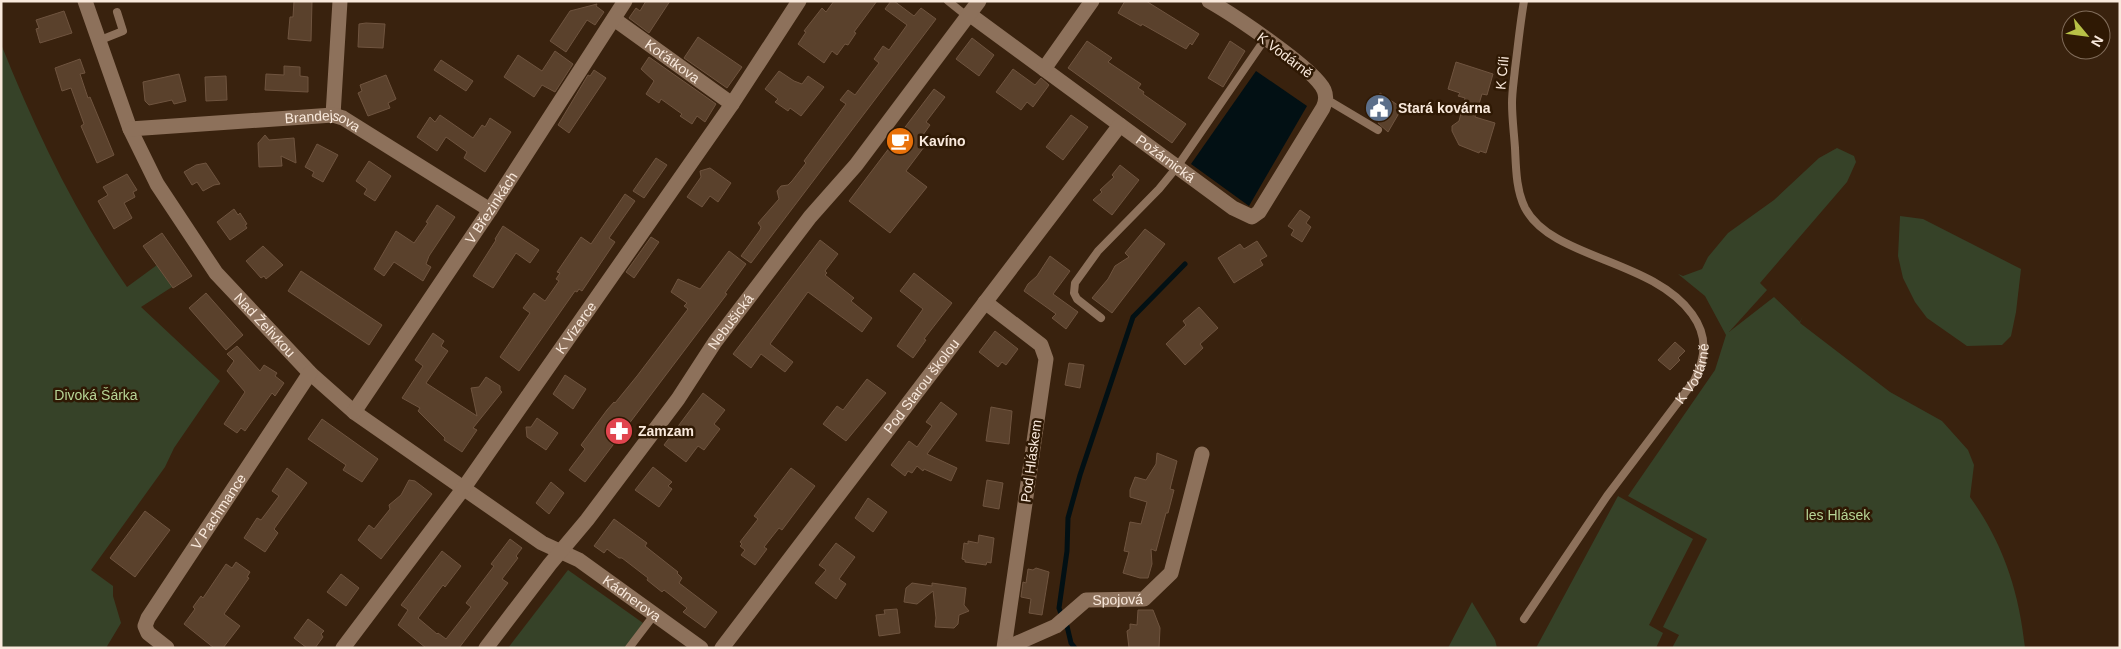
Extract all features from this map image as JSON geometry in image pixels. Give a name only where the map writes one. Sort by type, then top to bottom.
[{"type":"street","name":"Nad Želivkou","points":[[85,1],[130,129],[156,184],[216,273],[310,373],[354,412],[542,543],[561,552]]},
{"type":"street","points":[[333,115],[340,1]]},
{"type":"street","name":"V Březinkách","points":[[354,412],[490,210],[625,1]]},
{"type":"street","name":"K Vizerce","points":[[343,648],[463,489],[732,104],[799,1]]},
{"type":"street","name":"Nebušická","points":[[486,648],[678,399],[715,342],[810,217],[856,165],[979,1]]},
{"type":"street","points":[[1044,69],[1092,1]]},
{"type":"street","name":"K Vodárně","points":[[1209,1],[1312,73],[1324,89],[1326,99]]},
{"type":"street","name":"Požárnická","points":[[969,15],[1233,208],[1252,217],[1259,212],[1323,108],[1326,99]]},
{"type":"street","name":"Koťátkova","points":[[614,19],[732,104]]},
{"type":"street","name":"Brandejsova","points":[[130,129],[333,115],[343,118],[490,210]]},
{"type":"street","name":"Pod Starou školou","points":[[722,648],[1120,125]]},
{"type":"street","name":"Pod Hláskem","points":[[985,302],[1041,345],[1046,359],[1005,648]]},
{"type":"street","name":"V Pachmance","points":[[167,648],[148,633],[145,626],[148,618],[310,373]]},
{"type":"street","name":"Spojová","points":[[1005,648],[1056,626],[1086,600],[1144,599],[1171,573],[1202,454]]},
{"type":"street","name":"Kádnerova","points":[[561,552],[579,560],[654,616],[701,648]]},
{"type":"lane","points":[[948,1],[969,15]]},
{"type":"lane","name":"K Cíli","points":[[1516,178],[1512,101],[1524,1]]},
{"type":"lane","points":[[98,41],[124,31],[117,12]]},
{"type":"lane","points":[[1101,318],[1078,299],[1074,293],[1075,283],[1098,251],[1159,189],[1177,167],[1265,39]]},
{"type":"lane","points":[[1326,99],[1378,130]]},
{"type":"lane","name":"K Vodárně","points":[[1516,178],[1525,208],[1540,227],[1564,242],[1652,280],[1686,305],[1702,332],[1705,347],[1700,370],[1694,381],[1607,496],[1524,618]]},
{"type":"lane","points":[[630,648],[654,616]]},
{"type":"green space","name":"Divoká Šárka","points":[[1,44],[57,169],[108,259],[127,287],[157,265],[172,287],[141,307],[220,381],[174,448],[165,467],[91,570],[113,586],[113,596],[121,623],[106,648],[1,648]]},
{"type":"green space","name":"les Hlásek","points":[[1837,148],[1854,156],[1856,162],[1847,182],[1760,283],[1767,290],[1729,332],[1774,297],[1800,322],[1803,315],[1800,323],[1890,392],[1942,421],[1968,450],[1974,465],[1970,497],[1992,532],[2008,568],[2019,607],[2025,648],[1672,648],[1679,635],[1663,627],[1707,539],[1628,496],[1715,370],[1726,335],[1705,296],[1678,274],[1683,276],[1702,269],[1708,257],[1728,233],[1774,200],[1819,158]]},
{"type":"green space","points":[[1900,216],[1923,219],[2021,269],[2011,336],[2002,345],[1967,346],[1927,318],[1915,302],[1903,278],[1898,256]]},
{"type":"green space","points":[[1618,496],[1693,539],[1649,625],[1663,633],[1656,648],[1536,648]]},
{"type":"green space","points":[[568,570],[643,623],[625,648],[508,648]]},
{"type":"green space","points":[[1472,602],[1495,640],[1497,648],[1448,648]]},
{"type":"shaded area","points":[[1256,71],[1307,106],[1249,206],[1191,164]]},
{"type":"building","points":[[294,1],[312,1],[311,41],[288,39],[290,17],[293,17]]},
{"type":"building","points":[[646,1],[670,1],[649,33],[629,18],[636,8],[640,11]]},
{"type":"building","points":[[834,1],[877,1],[854,32],[856,33],[848,45],[845,44],[837,55],[832,51],[824,63],[798,44],[806,32],[804,31],[822,8],[826,12]]},
{"type":"building","points":[[891,1],[894,1],[914,16],[921,8],[936,19],[751,263],[741,256],[760,230],[761,227],[758,223],[779,199],[777,191],[781,186],[788,185],[806,163],[804,161],[846,104],[840,100],[848,90],[855,95],[879,63],[874,59],[883,46],[889,50],[907,25],[885,9]]},
{"type":"building","points":[[1125,1],[1146,1],[1199,34],[1192,45],[1190,43],[1186,49],[1142,24],[1141,26],[1118,13]]},
{"type":"building","points":[[597,4],[596,6],[604,12],[595,25],[587,20],[566,52],[550,41],[570,11]]},
{"type":"building","points":[[64,11],[72,33],[40,43],[36,29],[39,28],[36,20]]},
{"type":"building","points":[[359,24],[385,24],[383,48],[358,47]]},
{"type":"building","points":[[698,37],[742,67],[727,88],[684,58]]},
{"type":"building","points":[[972,38],[994,55],[979,76],[956,59]]},
{"type":"building","points":[[1087,41],[1112,58],[1108,62],[1141,84],[1138,88],[1144,92],[1143,94],[1186,124],[1172,143],[1068,68]]},
{"type":"building","points":[[1230,41],[1245,51],[1223,87],[1208,78]]},
{"type":"building","points":[[555,51],[573,64],[555,92],[542,85],[534,97],[504,77],[518,55],[542,71]]},
{"type":"building","points":[[649,57],[716,104],[705,122],[697,116],[692,124],[680,116],[682,114],[661,99],[659,103],[646,94],[654,81],[641,69]]},
{"type":"building","points":[[80,59],[85,73],[80,74],[88,98],[90,97],[114,155],[97,163],[81,126],[84,124],[71,88],[62,91],[55,68]]},
{"type":"building","points":[[441,60],[473,81],[466,91],[434,70]]},
{"type":"building","points":[[1456,62],[1493,74],[1487,95],[1482,94],[1475,117],[1495,123],[1486,153],[1480,151],[1479,153],[1459,145],[1452,131],[1452,126],[1459,121],[1465,98],[1458,96],[1460,93],[1448,89]]},
{"type":"building","points":[[284,66],[300,67],[300,76],[308,77],[308,92],[265,90],[266,74],[284,75]]},
{"type":"building","points":[[1013,69],[1035,85],[1041,78],[1049,85],[1033,107],[1027,102],[1021,110],[996,92]]},
{"type":"building","points":[[594,70],[606,78],[569,133],[558,125],[588,75],[590,76]]},
{"type":"building","points":[[779,71],[802,84],[808,76],[824,87],[801,116],[790,108],[788,111],[775,102],[778,99],[765,89]]},
{"type":"building","points":[[179,74],[186,101],[174,104],[172,100],[149,105],[145,101],[143,82]]},
{"type":"building","points":[[386,75],[396,99],[388,103],[390,108],[368,116],[358,93],[362,91],[360,85]]},
{"type":"building","points":[[226,76],[227,100],[206,101],[205,77]]},
{"type":"building","points":[[934,89],[945,97],[926,122],[930,125],[919,143],[924,147],[906,171],[927,187],[890,233],[849,201]]},
{"type":"building","points":[[1380,93],[1402,108],[1388,132],[1378,123],[1380,119],[1369,112]]},
{"type":"building","points":[[440,115],[473,138],[482,125],[485,127],[490,118],[511,132],[485,172],[464,158],[467,152],[446,137],[437,151],[417,137],[430,117],[435,122]]},
{"type":"building","points":[[1071,115],[1088,127],[1063,160],[1046,147]]},
{"type":"building","points":[[265,135],[269,140],[294,138],[296,163],[281,156],[282,166],[259,167],[258,143]]},
{"type":"building","points":[[317,144],[338,155],[323,182],[312,176],[314,172],[305,167]]},
{"type":"building","points":[[656,158],[667,165],[644,198],[633,191]]},
{"type":"building","points":[[369,161],[391,176],[375,201],[364,194],[367,189],[356,181]]},
{"type":"building","points":[[206,163],[220,184],[203,191],[197,182],[192,185],[184,172],[196,165]]},
{"type":"building","points":[[1120,165],[1139,180],[1112,215],[1093,200],[1102,192],[1100,190],[1114,177],[1112,175]]},
{"type":"building","points":[[710,168],[731,183],[718,202],[710,196],[702,207],[687,197],[701,177],[700,171]]},
{"type":"building","points":[[127,174],[137,190],[133,192],[135,197],[124,203],[132,218],[114,229],[98,201],[108,195],[103,187]]},
{"type":"building","points":[[625,194],[635,201],[609,238],[615,242],[582,291],[579,289],[577,292],[575,291],[519,371],[500,357],[530,313],[523,308],[534,293],[545,301],[559,281],[556,279],[560,273],[557,272],[581,237],[591,244]]},
{"type":"building","points":[[437,205],[455,217],[429,256],[426,264],[431,267],[423,281],[394,262],[384,276],[374,269],[396,231],[414,243],[428,223],[426,222]]},
{"type":"building","points":[[234,209],[238,215],[240,213],[247,224],[245,225],[247,228],[230,240],[217,222]]},
{"type":"building","points":[[1300,210],[1310,217],[1306,223],[1311,227],[1302,242],[1291,235],[1294,230],[1288,226]]},
{"type":"building","points":[[503,226],[539,250],[530,263],[516,253],[493,288],[473,276]]},
{"type":"building","points":[[1145,229],[1165,244],[1112,313],[1092,298],[1108,279],[1115,266],[1129,257],[1125,253]]},
{"type":"building","points":[[162,233],[192,276],[173,288],[143,246]]},
{"type":"building","points":[[651,237],[659,242],[634,278],[626,272]]},
{"type":"building","points":[[820,240],[838,254],[825,271],[827,273],[825,275],[854,298],[851,301],[872,318],[862,332],[808,292],[770,344],[793,362],[785,372],[761,354],[751,368],[733,354]]},
{"type":"building","points":[[1257,241],[1267,256],[1260,260],[1263,265],[1234,283],[1218,258],[1240,244],[1244,249]]},
{"type":"building","points":[[263,246],[283,265],[266,279],[264,276],[261,278],[246,261]]},
{"type":"building","points":[[729,251],[746,264],[725,293],[727,294],[585,482],[569,470],[585,449],[581,445],[688,309],[684,306],[687,303],[671,292],[678,279],[700,289]]},
{"type":"building","points":[[1050,256],[1070,271],[1053,294],[1078,312],[1066,329],[1052,318],[1056,314],[1024,291]]},
{"type":"building","points":[[301,271],[382,325],[369,345],[288,291]]},
{"type":"building","points":[[914,273],[952,303],[924,339],[926,340],[913,358],[897,346],[923,309],[900,291]]},
{"type":"building","points":[[206,293],[243,335],[226,350],[189,308]]},
{"type":"building","points":[[1199,307],[1218,328],[1200,344],[1203,348],[1185,365],[1166,344],[1186,325],[1183,321]]},
{"type":"building","points":[[995,331],[1018,349],[1006,365],[1002,362],[998,367],[979,352]]},
{"type":"building","points":[[433,333],[444,341],[441,346],[448,351],[426,383],[477,416],[471,388],[479,387],[486,377],[500,386],[502,392],[473,428],[477,430],[462,452],[444,440],[445,438],[418,411],[420,408],[402,398],[423,366],[415,360]]},
{"type":"building","points":[[1675,342],[1685,351],[1678,358],[1680,360],[1670,370],[1658,360]]},
{"type":"building","points":[[237,346],[260,371],[264,365],[277,373],[275,376],[284,383],[275,396],[272,393],[245,431],[241,428],[237,433],[224,424],[245,392],[227,371],[234,361],[227,354]]},
{"type":"building","points":[[1069,363],[1084,365],[1080,388],[1065,385]]},
{"type":"building","points":[[565,375],[586,389],[573,409],[553,394]]},
{"type":"building","points":[[867,379],[886,393],[846,441],[823,424],[837,406],[843,410]]},
{"type":"building","points":[[703,393],[725,410],[714,424],[720,429],[704,450],[698,446],[686,462],[664,445]]},
{"type":"building","points":[[941,402],[957,414],[927,454],[957,468],[951,481],[924,469],[923,471],[917,466],[912,473],[908,471],[905,476],[891,465],[909,441],[917,447],[932,426],[926,422]]},
{"type":"building","points":[[991,407],[1012,411],[1009,444],[986,441]]},
{"type":"building","points":[[537,418],[558,433],[546,450],[527,437],[526,427],[531,427]]},
{"type":"building","points":[[322,419],[378,459],[362,482],[343,470],[346,465],[308,439]]},
{"type":"building","points":[[1157,453],[1177,461],[1170,489],[1174,490],[1156,551],[1151,549],[1152,564],[1148,578],[1140,578],[1123,573],[1129,552],[1124,551],[1130,522],[1141,524],[1147,502],[1130,497],[1130,490],[1135,477],[1146,480],[1156,464]]},
{"type":"building","points":[[653,467],[672,482],[668,486],[672,489],[659,507],[635,490]]},
{"type":"building","points":[[287,468],[307,483],[274,529],[278,533],[265,552],[244,538],[257,518],[261,520],[279,496],[272,491]]},
{"type":"building","points":[[791,468],[815,486],[782,530],[779,528],[764,547],[767,549],[755,565],[741,555],[745,550],[740,546],[742,544],[740,542],[758,519],[754,516]]},
{"type":"building","points":[[409,480],[415,481],[432,494],[381,559],[358,540],[369,525],[374,529],[390,509],[389,505],[401,495]]},
{"type":"building","points":[[987,480],[1003,483],[999,509],[983,506]]},
{"type":"building","points":[[551,482],[564,493],[549,514],[536,503]]},
{"type":"building","points":[[868,498],[887,512],[873,532],[855,518]]},
{"type":"building","points":[[145,511],[170,530],[135,577],[110,558]]},
{"type":"building","points":[[614,519],[647,543],[645,546],[678,572],[682,578],[679,583],[717,612],[705,628],[683,612],[687,608],[664,590],[662,592],[647,580],[648,578],[622,558],[619,558],[607,549],[604,553],[594,546]]},
{"type":"building","points":[[979,535],[994,538],[991,563],[987,562],[986,565],[965,562],[962,559],[964,543],[968,544],[968,541],[978,543]]},
{"type":"building","points":[[510,539],[522,548],[516,556],[518,558],[502,579],[508,583],[459,648],[426,648],[398,625],[408,610],[401,605],[442,551],[461,566],[445,587],[443,585],[418,618],[446,639],[471,607],[466,603],[494,566],[491,564]]},
{"type":"building","points":[[836,543],[855,557],[839,579],[846,584],[836,599],[815,583],[826,570],[819,565]]},
{"type":"building","points":[[236,562],[250,572],[247,577],[249,578],[224,614],[240,626],[223,648],[214,648],[184,624],[195,609],[193,607],[201,596],[203,598],[226,564],[232,568]]},
{"type":"building","points":[[1036,568],[1049,572],[1042,615],[1029,613],[1031,599],[1021,597],[1023,582],[1026,583],[1028,569],[1033,570]]},
{"type":"building","points":[[341,574],[359,588],[346,606],[327,592]]},
{"type":"building","points":[[912,583],[932,586],[932,583],[966,588],[964,605],[969,611],[959,615],[958,624],[954,628],[935,627],[933,591],[917,604],[904,602],[906,588]]},
{"type":"building","points":[[897,609],[900,633],[879,636],[876,615],[885,614],[884,610]]},
{"type":"building","points":[[1138,610],[1153,610],[1160,628],[1159,648],[1129,648],[1127,631],[1130,629],[1130,624],[1137,625]]},
{"type":"building","points":[[308,619],[324,631],[321,634],[323,637],[315,648],[307,648],[294,638]]},
{"type":"waterway","points":[[1061,614],[1059,608],[1067,551],[1068,518],[1080,475],[1133,317],[1185,264]]},
{"type":"waterway","points":[[1067,626],[1071,643],[1075,648]]},
{"type":"place","name":"Stará kovárna","points":[[1379,108]]},
{"type":"place","name":"Kavíno","points":[[900,141]]},
{"type":"place","name":"Zamzam","points":[[619,431]]}]
